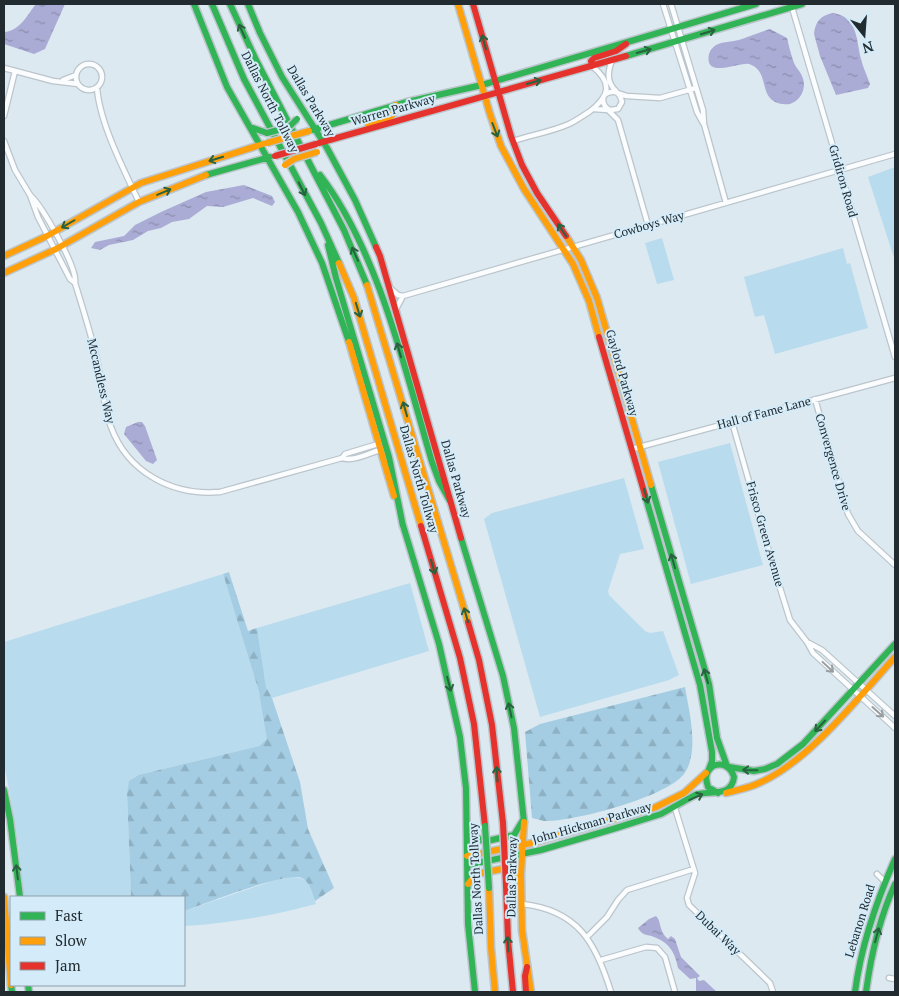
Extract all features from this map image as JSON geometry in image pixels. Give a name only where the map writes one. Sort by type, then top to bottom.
[{"type":"main road","points":[[194,4],[227,87],[310,234],[332,288],[436,638],[456,711],[465,769],[470,956],[475,992]]},
{"type":"main road","name":"Dallas North Tollway","points":[[212,4],[238,66],[342,266],[354,298],[460,658],[474,724],[485,826],[495,992]]},
{"type":"main road","name":"Dallas North Tollway","points":[[230,4],[256,60],[344,230],[358,261],[375,308],[479,660],[492,725],[503,823],[508,940],[513,992]]},
{"type":"main road","name":"Dallas Parkway","points":[[248,4],[260,33],[311,130],[330,156],[355,200],[370,233],[389,287],[450,501],[503,676],[516,742],[524,818],[522,904],[524,947],[530,992]]},
{"type":"main road","name":"Gaylord Parkway","points":[[458,4],[492,123],[501,146],[526,193],[564,249],[578,273],[585,290],[679,610],[702,698],[712,752],[712,760],[708,770]]},
{"type":"main road","name":"Gaylord Parkway","points":[[473,4],[513,141],[522,165],[534,188],[573,247],[590,278],[601,309],[709,684],[717,738],[728,767]]},
{"type":"main road","name":"Warren Parkway","points":[[4,256],[47,236],[132,187],[172,172],[396,105],[482,85],[756,4]]},
{"type":"main road","name":"Warren Parkway","points":[[4,273],[56,251],[139,202],[213,173],[592,66],[792,5],[802,4]]},
{"type":"main road","points":[[592,66],[591,61],[594,58],[616,51],[629,42]]},
{"type":"main road","points":[[250,127],[267,133],[289,127],[297,120],[295,97]]},
{"type":"main road","points":[[354,132],[367,124],[393,116],[396,112],[396,105]]},
{"type":"main road","points":[[280,179],[285,165],[294,159],[317,152],[330,156]]},
{"type":"main road","points":[[308,160],[328,185],[358,239],[375,277],[388,314],[432,462],[439,481],[450,501]]},
{"type":"main road","points":[[526,193],[534,188]]},
{"type":"main road","points":[[325,233],[331,262],[389,457],[403,526]]},
{"type":"main road","points":[[585,290],[590,292],[597,308],[601,309]]},
{"type":"main road","points":[[604,350],[612,348]]},
{"type":"main road","points":[[679,610],[687,607]]},
{"type":"main road","points":[[728,767],[734,774],[734,782],[730,789],[719,793],[713,791],[707,785],[705,778],[708,770],[717,764],[740,770],[760,770],[777,764],[803,744],[895,644]]},
{"type":"main road","name":"John Hickman Parkway","points":[[467,865],[523,855],[661,814],[698,794],[735,792],[770,779],[785,770],[810,749],[895,657]]},
{"type":"main road","points":[[702,698],[711,696]]},
{"type":"main road","name":"John Hickman Parkway","points":[[467,856],[523,846],[673,800],[694,786],[708,770]]},
{"type":"main road","points":[[4,790],[20,896]]},
{"type":"main road","points":[[468,829],[480,840],[487,841],[510,837],[514,835],[524,818]]},
{"type":"main road","points":[[617,818],[619,827]]},
{"type":"main road","name":"Lebanon Road","points":[[855,992],[857,967],[868,926],[884,882],[895,861]]},
{"type":"main road","points":[[467,885],[476,874],[508,869],[513,872],[522,884]]},
{"type":"main road","name":"Lebanon Road","points":[[866,992],[869,971],[884,910],[895,884]]},
{"type":"main road","points":[[4,897],[7,915],[10,970]]},
{"type":"main road","points":[[526,992],[525,976],[527,967]]},
{"type":"main road","points":[[857,967],[869,971]]},
{"type":"street","points":[[663,4],[675,28]]},
{"type":"street","points":[[671,4],[689,90],[696,112],[704,124]]},
{"type":"street","name":"Gridiron Road","points":[[792,5],[895,357]]},
{"type":"street","points":[[678,41],[703,110],[704,124],[726,202]]},
{"type":"street","points":[[612,60],[608,71],[604,105],[618,120]]},
{"type":"street","points":[[61,81],[76,75],[83,66],[94,65],[101,73],[101,80],[97,87],[97,99],[111,139],[139,202]]},
{"type":"street","points":[[592,66],[603,75],[622,98],[618,120],[648,225]]},
{"type":"street","points":[[4,68],[53,81],[78,84],[89,90],[97,99]]},
{"type":"street","points":[[4,116],[15,71]]},
{"type":"street","points":[[76,75],[78,84]]},
{"type":"street","points":[[89,90],[97,87]]},
{"type":"street","points":[[513,141],[570,124],[593,109],[610,92],[633,97],[660,98],[696,88]]},
{"type":"street","points":[[593,109],[615,110],[633,97]]},
{"type":"street","points":[[4,141],[15,170],[30,195]]},
{"type":"street","name":"Cowboys Way","points":[[404,296],[895,154]]},
{"type":"street","name":"Mccandless Way","points":[[30,195],[36,201],[63,246],[77,277],[76,283],[98,361],[104,403],[112,429],[124,453],[153,479],[182,490],[206,494],[220,492],[342,458],[345,454],[379,447]]},
{"type":"street","name":"Mccandless Way","points":[[30,195],[32,204],[47,236],[70,279],[76,283]]},
{"type":"street","points":[[389,287],[398,295],[404,296]]},
{"type":"street","points":[[396,311],[399,302],[404,296]]},
{"type":"street","name":"Hall of Fame Lane","points":[[632,449],[895,378]]},
{"type":"street","name":"Convergence Drive","points":[[815,399],[848,514],[858,531],[895,565]]},
{"type":"street","name":"Frisco Green Avenue","points":[[732,422],[790,620],[813,653],[895,728]]},
{"type":"street","name":"Frisco Green Avenue","points":[[807,642],[822,650],[895,716]]},
{"type":"street","name":"Dubai Way","points":[[675,808],[694,869],[694,879],[687,898],[689,905],[770,983],[773,992]]},
{"type":"street","points":[[587,937],[607,917],[627,890],[694,869]]},
{"type":"street","points":[[877,874],[884,882]]},
{"type":"street","points":[[522,904],[542,907],[556,913],[570,921],[587,937],[601,960],[611,992]]},
{"type":"street","points":[[601,960],[646,947],[657,948],[664,957],[675,992]]},
{"type":"street","points":[[889,978],[895,979]]},
{"type":"shaded area","points":[[895,167],[895,261],[868,177]]},
{"type":"shaded area","points":[[662,238],[674,280],[657,284],[645,243]]},
{"type":"shaded area","points":[[843,248],[847,264],[850,263],[868,328],[775,354],[764,315],[755,317],[744,277]]},
{"type":"shaded area","points":[[730,443],[763,565],[691,584],[658,462]]},
{"type":"shaded area","points":[[624,478],[644,549],[620,554],[608,591],[609,595],[645,631],[650,633],[663,631],[679,675],[669,680],[540,717],[484,519],[492,513]]},
{"type":"shaded area","points":[[223,574],[259,692],[267,727],[267,739],[259,746],[138,775],[131,780],[127,793],[131,896],[22,896],[19,850],[4,764],[4,642]]},
{"type":"shaded area","points":[[410,583],[429,651],[272,698],[266,687],[257,628]]},
{"type":"shaded area","points":[[291,877],[306,881],[311,888],[316,904],[250,918],[185,926],[185,911],[272,881]]},
{"type":"green space","points":[[229,572],[248,631],[257,628],[266,687],[272,698],[300,782],[308,829],[334,888],[315,901],[307,882],[302,878],[293,877],[263,884],[185,911],[185,896],[131,896],[127,793],[129,781],[138,775],[259,746],[267,739],[259,692],[223,574]]},
{"type":"green space","points":[[685,687],[691,719],[691,754],[689,765],[684,774],[674,783],[640,799],[597,813],[558,820],[544,821],[532,818],[525,732],[540,724]]},
{"type":"water","points":[[36,4],[65,4],[45,49],[34,54],[4,44],[4,32],[19,26]]},
{"type":"water","points":[[833,13],[841,15],[852,24],[870,84],[868,88],[836,95],[820,56],[814,34],[819,20],[825,15]]},
{"type":"water","points":[[770,29],[787,38],[794,63],[803,80],[804,89],[802,93],[798,99],[790,104],[781,104],[769,97],[761,74],[755,67],[746,64],[716,68],[711,66],[709,61],[709,53],[716,45],[742,39]]},
{"type":"water","points":[[244,185],[272,196],[275,202],[272,206],[253,198],[223,207],[207,206],[189,219],[172,222],[161,228],[148,231],[133,240],[109,245],[100,250],[91,248],[95,242],[124,236],[135,225],[206,192]]},
{"type":"water","points":[[142,422],[145,426],[157,460],[153,464],[146,461],[124,434],[126,427]]},
{"type":"water","points":[[656,916],[665,936],[668,939],[671,936],[675,939],[681,957],[700,976],[697,978],[699,981],[704,980],[717,992],[696,992],[696,978],[690,979],[678,968],[668,945],[660,939],[643,934],[640,931],[638,928]]},
{"type":"traffic: fast","points":[[194,4],[227,87],[298,212],[322,263],[349,342]]},
{"type":"traffic: fast","points":[[212,4],[244,79],[321,223],[339,263]]},
{"type":"traffic: fast","points":[[230,4],[256,60],[344,230],[367,285]]},
{"type":"traffic: fast","points":[[248,4],[282,77],[327,148],[355,200],[376,247]]},
{"type":"traffic: fast","points":[[312,130],[407,102],[482,85],[756,4]]},
{"type":"traffic: fast","points":[[626,56],[802,4]]},
{"type":"traffic: fast","points":[[267,133],[289,127],[297,119]]},
{"type":"traffic: fast","points":[[250,127],[267,133]]},
{"type":"traffic: fast","points":[[206,175],[270,157]]},
{"type":"traffic: fast","points":[[320,175],[341,206],[359,239],[374,275],[400,351],[432,462],[439,481],[450,501]]},
{"type":"traffic: fast","points":[[328,245],[389,457],[403,526]]},
{"type":"traffic: fast","points":[[651,485],[709,684],[717,738],[727,766]]},
{"type":"traffic: fast","points":[[645,495],[700,685],[712,752],[712,761],[709,769]]},
{"type":"traffic: fast","points":[[402,522],[439,644],[460,737],[466,788],[468,924],[475,992]]},
{"type":"traffic: fast","points":[[461,538],[503,676],[514,728],[524,822]]},
{"type":"traffic: fast","points":[[729,767],[754,771],[777,764],[803,744],[895,644]]},
{"type":"traffic: fast","points":[[467,865],[541,850],[661,814],[695,795],[713,793],[719,792],[724,791],[732,784],[734,777],[729,768],[723,765],[710,768],[706,778],[708,787],[718,793]]},
{"type":"traffic: fast","points":[[4,790],[10,819],[20,896]]},
{"type":"traffic: fast","points":[[468,829],[480,840],[487,841],[514,835],[523,820]]},
{"type":"traffic: fast","points":[[485,826],[489,888]]},
{"type":"traffic: fast","points":[[855,992],[861,957],[870,924],[895,859]]},
{"type":"traffic: fast","points":[[866,992],[876,937],[884,910],[895,884]]},
{"type":"traffic: fast","points":[[11,986],[12,992]]},
{"type":"traffic: fast","points":[[28,986],[29,992]]},
{"type":"traffic: slow","points":[[458,4],[501,146],[524,189],[573,264],[589,301],[599,337]]},
{"type":"traffic: slow","points":[[368,124],[390,117],[396,105]]},
{"type":"traffic: slow","points":[[267,143],[309,131]]},
{"type":"traffic: slow","points":[[4,256],[47,236],[141,183],[263,144]]},
{"type":"traffic: slow","points":[[285,165],[294,159],[317,152]]},
{"type":"traffic: slow","points":[[4,273],[56,249],[139,202],[206,175]]},
{"type":"traffic: slow","points":[[566,236],[581,260],[597,298],[651,485]]},
{"type":"traffic: slow","points":[[339,263],[354,298],[421,526]]},
{"type":"traffic: slow","points":[[367,285],[468,622]]},
{"type":"traffic: slow","points":[[349,342],[394,496]]},
{"type":"traffic: slow","points":[[726,793],[759,783],[796,760],[832,727],[895,657]]},
{"type":"traffic: slow","points":[[467,856],[532,843],[656,807],[684,793],[706,773]]},
{"type":"traffic: slow","points":[[524,822],[521,874],[522,930],[531,992]]},
{"type":"traffic: slow","points":[[468,884],[476,874],[502,869],[511,872],[521,883]]},
{"type":"traffic: slow","points":[[489,888],[495,992]]},
{"type":"traffic: slow","points":[[4,897],[10,972]]},
{"type":"traffic: jam","points":[[473,4],[511,136],[522,165],[537,193],[566,236]]},
{"type":"traffic: jam","points":[[592,66],[591,61],[594,58],[616,51],[626,44]]},
{"type":"traffic: jam","points":[[319,143],[626,56]]},
{"type":"traffic: jam","points":[[275,156],[316,144]]},
{"type":"traffic: jam","points":[[376,247],[461,538]]},
{"type":"traffic: jam","points":[[599,337],[645,495]]},
{"type":"traffic: jam","points":[[421,526],[460,658],[474,724],[485,826]]},
{"type":"traffic: jam","points":[[468,622],[479,660],[492,725],[503,823]]},
{"type":"traffic: jam","points":[[503,823],[506,885]]},
{"type":"traffic: jam","points":[[506,885],[508,940],[513,992]]},
{"type":"traffic: jam","points":[[526,992],[525,976],[527,967]]}]
